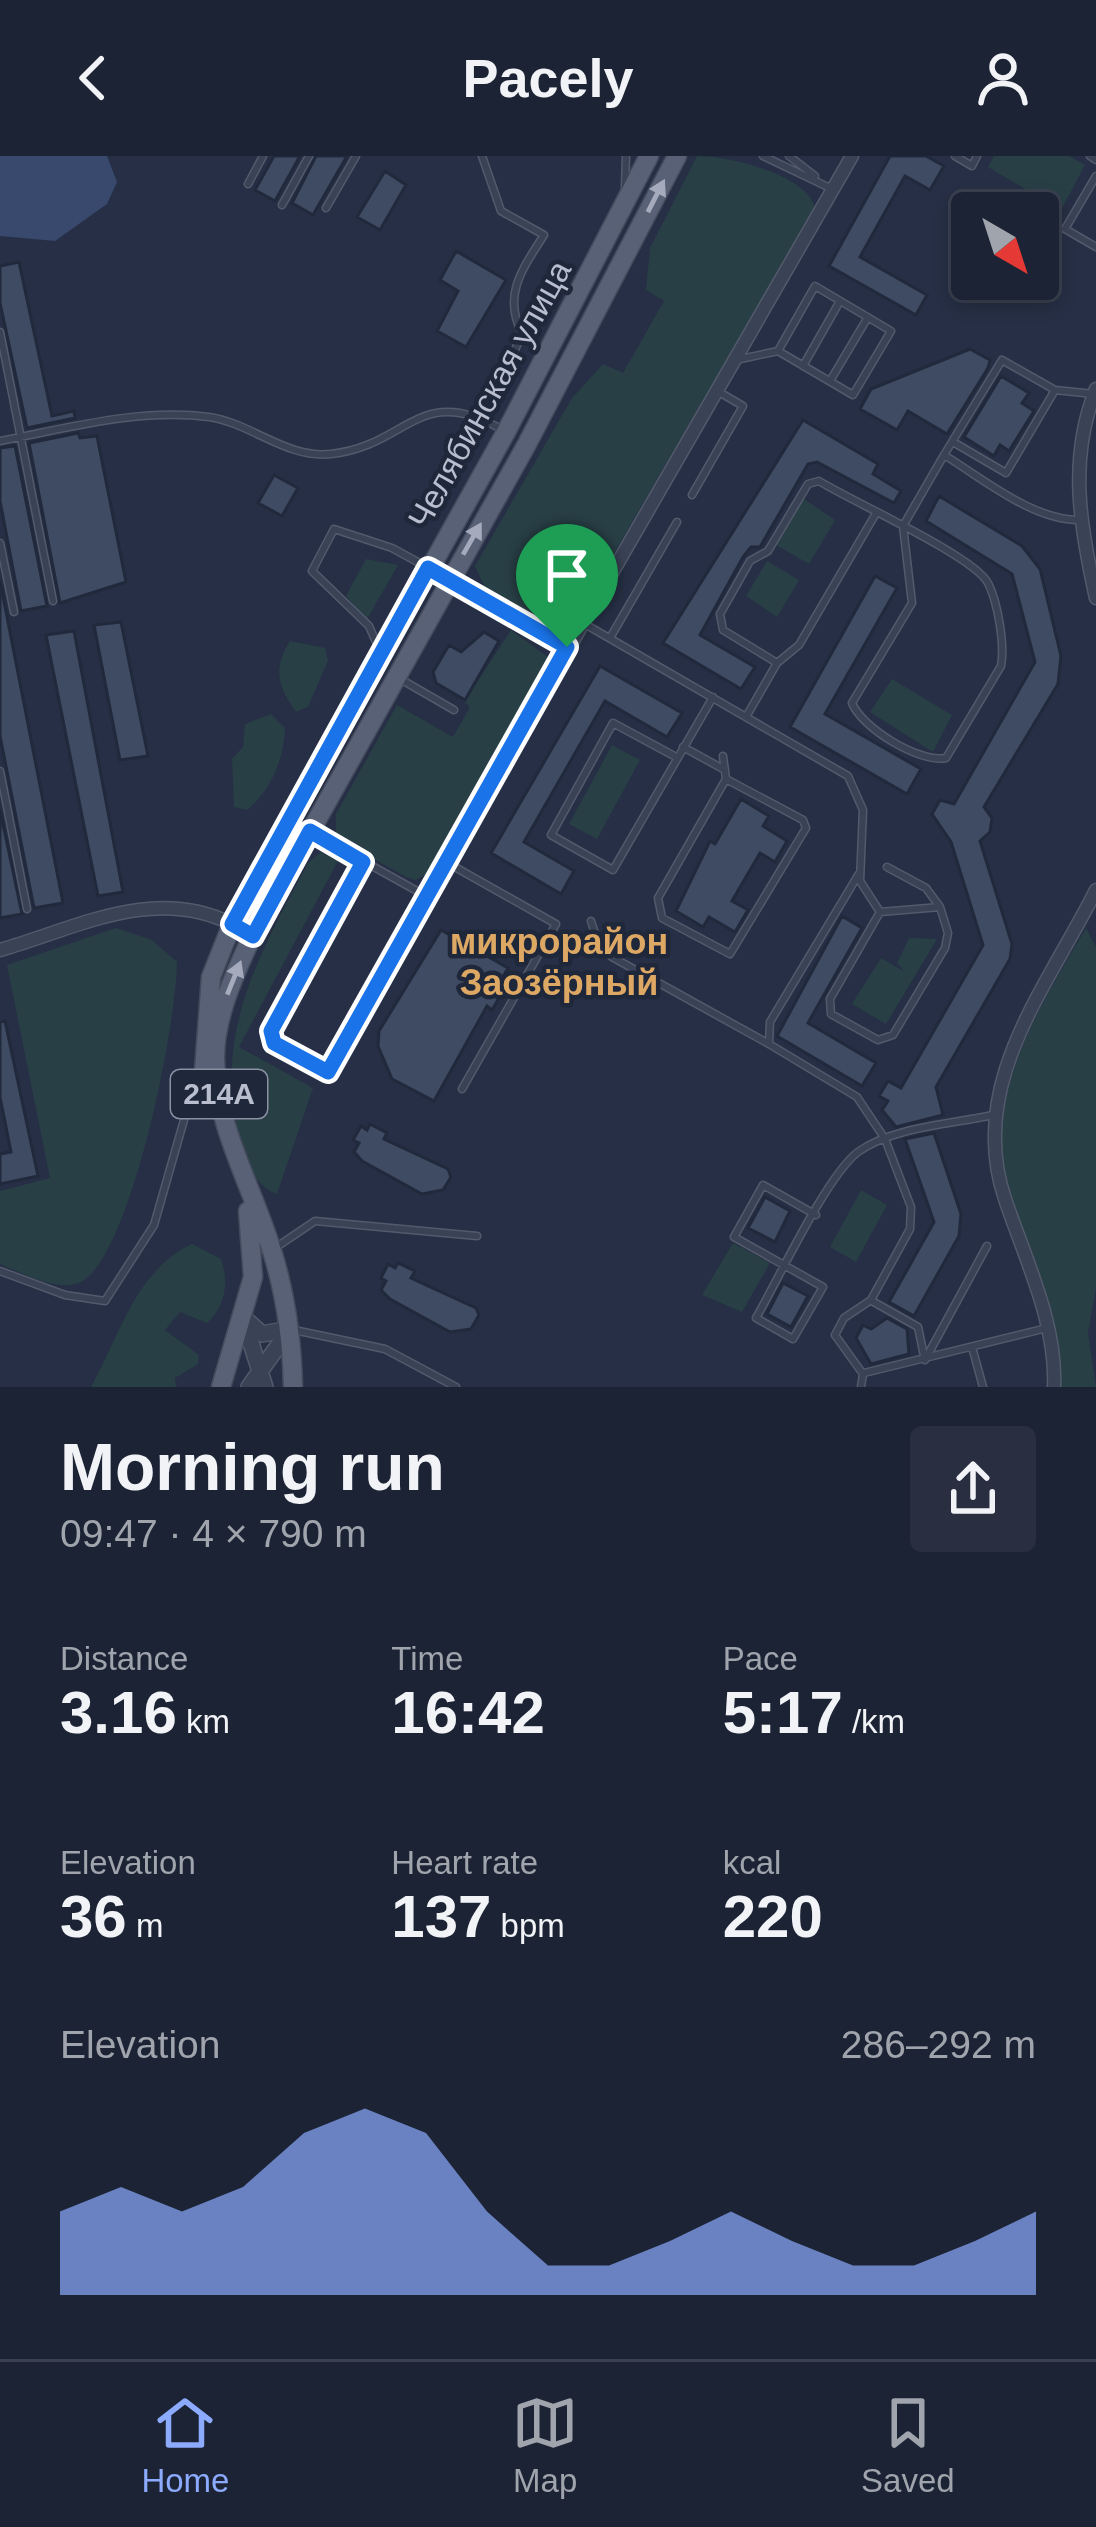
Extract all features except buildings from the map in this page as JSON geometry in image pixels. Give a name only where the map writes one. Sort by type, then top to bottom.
[{"type":"main road","name":"Челябинская улица","points":[[264,1254],[211,1104],[202,1056],[212,977],[232,924],[506,432],[649,156]]},
{"type":"main road","name":"Челябинская улица","points":[[264,1254],[226,1125],[215,1057],[231,983],[394,675],[527,444],[677,156]]},
{"type":"main road","points":[[560,330],[582,341]]},
{"type":"main road","points":[[506,432],[527,444]]},
{"type":"main road","points":[[428,568],[448,580]]},
{"type":"main road","points":[[232,924],[253,936]]},
{"type":"main road","points":[[221,1387],[264,1254]]},
{"type":"main road","points":[[264,1254],[290,1329],[293,1387]]},
{"type":"street","points":[[426,896],[828,186],[852,156]]},
{"type":"street","points":[[1095,391],[1079,456],[1081,520],[1096,598]]},
{"type":"street","points":[[448,580],[567,647]]},
{"type":"street","points":[[1054,1387],[1046,1328],[1002,1193],[993,1115],[1019,1034],[1096,890]]},
{"type":"street","points":[[0,950],[126,910],[167,906],[208,912],[232,924]]},
{"type":"street","points":[[243,1316],[262,1334],[290,1329]]},
{"type":"street","points":[[243,1316],[258,1383]]},
{"type":"street","points":[[258,1383],[290,1329]]},
{"type":"lane","points":[[248,184],[263,156]]},
{"type":"lane","points":[[282,205],[309,156]]},
{"type":"lane","points":[[326,208],[356,156]]},
{"type":"lane","points":[[482,156],[501,211],[544,235],[515,282],[514,319],[522,334],[485,420]]},
{"type":"lane","points":[[625,204],[626,156]]},
{"type":"lane","points":[[763,156],[828,186]]},
{"type":"lane","points":[[789,156],[800,158],[828,186]]},
{"type":"lane","points":[[955,156],[972,166],[977,156]]},
{"type":"lane","points":[[1096,176],[1065,229],[1096,248]]},
{"type":"lane","points":[[733,361],[778,351],[854,395],[891,331],[815,286],[778,351]]},
{"type":"lane","points":[[803,366],[840,301]]},
{"type":"lane","points":[[830,381],[868,317]]},
{"type":"lane","points":[[0,332],[53,601]]},
{"type":"lane","points":[[777,664],[729,635],[718,622],[750,561],[768,551],[813,481],[903,526],[988,582],[1004,652],[946,758],[937,760],[857,717],[852,703],[912,603],[903,526],[1002,360],[1055,390],[1095,391]]},
{"type":"lane","points":[[692,495],[743,406],[716,390]]},
{"type":"lane","points":[[952,442],[1006,473],[1055,390]]},
{"type":"lane","points":[[0,441],[155,414],[214,418],[311,455],[356,449],[445,409],[463,409],[506,432]]},
{"type":"lane","points":[[944,455],[1038,510],[1064,520],[1081,520]]},
{"type":"lane","points":[[746,717],[777,664],[799,645],[874,515]]},
{"type":"lane","points":[[610,638],[677,522]]},
{"type":"lane","points":[[380,653],[369,626],[312,571],[334,529],[392,548],[428,568]]},
{"type":"lane","points":[[0,543],[14,612]]},
{"type":"lane","points":[[582,622],[848,776],[858,790],[865,829],[862,887],[880,912]]},
{"type":"lane","points":[[394,675],[454,710]]},
{"type":"lane","points":[[676,758],[613,723],[551,835],[613,870],[713,697]]},
{"type":"lane","points":[[682,747],[726,774],[802,820],[806,828],[730,955],[662,918],[658,910],[658,898],[726,774],[723,756]]},
{"type":"lane","points":[[0,771],[27,909]]},
{"type":"lane","points":[[310,831],[426,896],[328,1072],[274,1043],[271,1031],[363,862]]},
{"type":"lane","points":[[446,862],[556,924],[462,1089]]},
{"type":"lane","points":[[880,912],[828,1005],[831,1014],[878,1040],[893,1035],[945,948],[940,907],[926,888],[887,867]]},
{"type":"lane","points":[[770,1044],[770,1022],[860,872]]},
{"type":"lane","points":[[880,912],[940,907]]},
{"type":"lane","points":[[591,921],[597,940],[612,957],[848,1089],[885,1139],[912,1218],[871,1300],[844,1318],[835,1335],[862,1373],[861,1387]]},
{"type":"lane","points":[[0,1271],[64,1295],[104,1301],[154,1225],[202,1056]]},
{"type":"lane","points":[[816,1215],[764,1185],[734,1237],[785,1267],[824,1287],[793,1339],[755,1318],[785,1267],[816,1215],[843,1168],[858,1152],[885,1139],[993,1115]]},
{"type":"lane","points":[[264,1254],[315,1221],[477,1236]]},
{"type":"lane","points":[[925,1360],[987,1246]]},
{"type":"lane","points":[[871,1300],[918,1327],[925,1360]]},
{"type":"lane","points":[[862,1373],[1046,1328]]},
{"type":"lane","points":[[290,1329],[385,1349],[456,1387]]},
{"type":"lane","points":[[972,1347],[982,1387]]},
{"type":"shaded area","points":[[697,156],[765,169],[798,186],[815,208],[572,625],[556,628],[485,588],[475,566],[572,398],[603,364],[623,373],[664,301],[646,290],[650,248]]},
{"type":"shaded area","points":[[994,156],[1069,156],[1085,165],[1061,210],[1059,192],[1030,192],[988,167]]},
{"type":"shaded area","points":[[804,499],[835,520],[809,564],[776,545]]},
{"type":"shaded area","points":[[366,559],[398,565],[366,621],[346,596]]},
{"type":"shaded area","points":[[767,561],[799,580],[777,617],[746,596]]},
{"type":"shaded area","points":[[511,630],[552,660],[430,873],[415,880],[406,877],[344,842],[336,833],[336,814],[397,705],[453,737],[470,707],[464,702]]},
{"type":"shaded area","points":[[290,641],[325,648],[328,661],[308,707],[296,712],[280,677]]},
{"type":"shaded area","points":[[892,679],[952,715],[933,752],[870,712]]},
{"type":"shaded area","points":[[271,714],[285,728],[275,774],[247,810],[234,807],[232,759],[243,747],[245,724]]},
{"type":"shaded area","points":[[612,745],[640,760],[597,839],[569,824]]},
{"type":"shaded area","points":[[321,852],[339,859],[239,1047],[313,1088],[277,1194],[258,1180],[241,1143],[233,1104],[236,1032],[257,964],[308,863]]},
{"type":"shaded area","points":[[116,928],[152,940],[177,962],[169,1032],[150,1128],[121,1220],[105,1255],[87,1278],[56,1284],[0,1264],[0,1191],[50,1178],[7,965]]},
{"type":"shaded area","points":[[1086,928],[1096,947],[1096,1288],[1088,1333],[1096,1387],[1059,1387],[1012,1209],[1001,1140],[1002,1114],[1025,1041]]},
{"type":"shaded area","points":[[909,938],[937,939],[886,1024],[852,1004],[881,958],[905,972],[897,963]]},
{"type":"shaded area","points":[[861,1190],[887,1205],[856,1262],[830,1247]]},
{"type":"shaded area","points":[[733,1243],[770,1263],[742,1312],[702,1295]]},
{"type":"shaded area","points":[[192,1244],[221,1259],[225,1276],[222,1301],[207,1323],[180,1312],[165,1330],[199,1355],[198,1364],[175,1378],[176,1387],[91,1387],[143,1287],[156,1270]]},
{"type":"water","points":[[0,156],[107,156],[117,182],[107,204],[55,241],[0,236]]},
{"type":"district","name":"микрорайон Заозёрный","points":[[559,962]]},
{"type":"route","points":[[428,568],[567,647],[328,1072],[274,1043],[271,1031],[363,862],[310,831],[253,936],[232,924],[428,568]]}]
